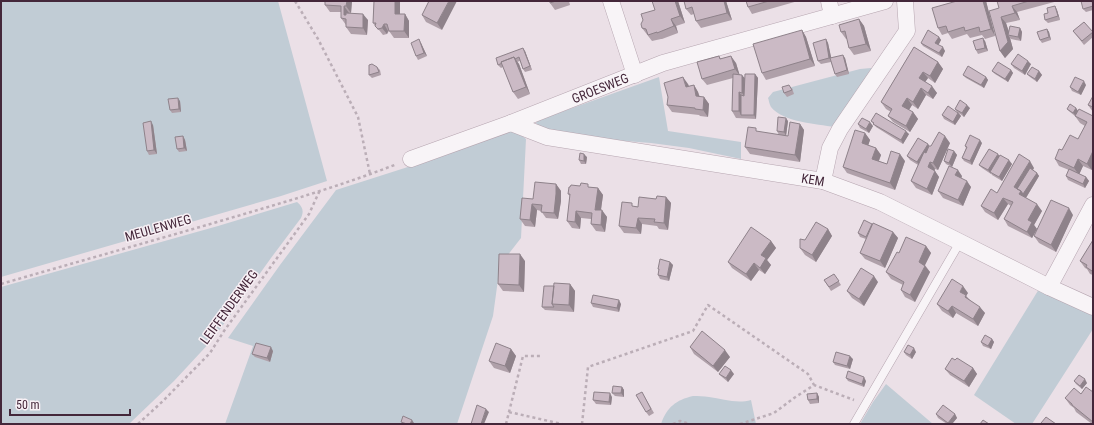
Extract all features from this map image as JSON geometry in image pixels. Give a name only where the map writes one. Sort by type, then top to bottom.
[{"type":"street","points":[[611,1],[635,75]]},
{"type":"street","name":"GROESWEG","points":[[411,159],[511,123],[663,63],[830,9],[885,1]]},
{"type":"street","points":[[823,182],[830,148],[840,128],[907,31],[905,1]]},
{"type":"street","name":"KEM","points":[[511,123],[547,137],[823,182],[880,202],[1049,287],[1093,307]]},
{"type":"street","points":[[1049,287],[1093,205]]},
{"type":"lane","points":[[854,424],[960,242]]},
{"type":"path","points":[[295,1],[318,40],[358,117],[370,174]]},
{"type":"path","points":[[320,190],[411,159]]},
{"type":"path","name":"MEULENWEG","points":[[1,284],[292,200],[320,190]]},
{"type":"path","name":"LEIFFENDERWEG","points":[[138,424],[210,353],[224,331],[309,214],[320,190]]},
{"type":"path","points":[[582,424],[588,366],[693,331],[708,305],[808,374],[814,385],[866,404]]},
{"type":"path","points":[[506,424],[523,356],[541,356]]},
{"type":"path","points":[[740,424],[774,413],[814,385]]},
{"type":"path","points":[[509,412],[562,424]]},
{"type":"path","points":[[673,424],[680,421],[690,424]]},
{"type":"shaded area","points":[[1,1],[278,1],[327,181],[281,196],[1,277]]},
{"type":"shaded area","points":[[860,69],[874,69],[835,127],[800,122],[783,116],[776,112],[770,105],[768,98],[773,92]]},
{"type":"shaded area","points":[[659,77],[668,131],[741,142],[741,159],[689,148],[651,143],[587,138],[537,128],[536,121]]},
{"type":"shaded area","points":[[514,129],[526,139],[521,238],[500,265],[493,316],[457,424],[225,424],[253,346],[228,338],[336,190],[411,166]]},
{"type":"shaded area","points":[[297,202],[302,209],[301,218],[213,339],[174,381],[129,424],[1,424],[1,287],[218,226]]},
{"type":"shaded area","points":[[1039,289],[1093,315],[1093,329],[1032,424],[1016,424],[974,395]]},
{"type":"shaded area","points":[[886,384],[933,424],[860,424]]},
{"type":"shaded area","points":[[693,396],[735,401],[751,400],[756,424],[661,424],[666,413],[673,405]]},
{"type":"building","points":[[325,1],[347,1],[346,6],[344,6],[344,15],[346,15],[346,13],[363,14],[363,28],[346,27],[346,19],[341,18],[341,6],[325,5]]},
{"type":"building","points":[[374,1],[395,1],[395,14],[405,14],[404,31],[389,31],[387,24],[384,24],[382,28],[378,29],[375,26],[376,23],[373,23]]},
{"type":"building","points":[[429,1],[449,1],[437,23],[422,15]]},
{"type":"building","points":[[652,1],[675,1],[680,16],[671,19],[674,26],[648,35],[646,29],[642,28],[641,24],[643,20],[641,14],[655,10]]},
{"type":"building","points":[[684,1],[724,1],[727,13],[696,21],[692,7],[686,9]]},
{"type":"building","points":[[746,1],[769,1],[748,7]]},
{"type":"building","points":[[957,1],[983,1],[991,29],[980,32],[979,27],[965,31],[964,27],[948,32],[946,26],[938,28],[932,8]]},
{"type":"building","points":[[997,1],[1029,1],[1012,6],[1015,13],[1001,17],[1008,42],[1000,51],[989,11],[999,8]]},
{"type":"building","points":[[1081,1],[1092,1],[1093,6],[1083,9]]},
{"type":"building","points":[[1055,6],[1058,16],[1045,20],[1044,14],[1048,13],[1047,8]]},
{"type":"building","points":[[859,19],[866,44],[849,48],[845,31],[841,32],[839,25]]},
{"type":"building","points":[[1084,22],[1093,32],[1082,41],[1073,31]]},
{"type":"building","points":[[1010,26],[1020,28],[1018,37],[1008,35]]},
{"type":"building","points":[[1047,29],[1049,37],[1040,40],[1037,32]]},
{"type":"building","points":[[802,30],[810,59],[762,73],[753,44]]},
{"type":"building","points":[[928,30],[939,37],[935,43],[943,47],[939,53],[921,43]]},
{"type":"building","points":[[983,38],[985,48],[976,50],[973,41]]},
{"type":"building","points":[[419,39],[424,53],[416,56],[411,43]]},
{"type":"building","points":[[826,39],[829,58],[818,61],[813,43]]},
{"type":"building","points":[[914,47],[938,62],[930,76],[923,72],[919,78],[932,86],[928,93],[921,88],[913,102],[907,98],[902,106],[913,112],[906,126],[888,116],[892,109],[881,102]]},
{"type":"building","points":[[523,48],[530,66],[523,69],[519,57],[515,59],[514,57],[501,62],[502,63],[498,65],[496,58]]},
{"type":"building","points":[[1018,54],[1028,61],[1022,71],[1011,64]]},
{"type":"building","points":[[843,55],[847,70],[835,74],[830,58]]},
{"type":"building","points":[[719,56],[720,59],[731,56],[735,69],[702,79],[697,62]]},
{"type":"building","points":[[514,57],[526,87],[513,92],[501,62]]},
{"type":"building","points":[[998,62],[1011,70],[1005,79],[992,71]]},
{"type":"building","points":[[372,64],[377,67],[379,72],[369,75],[369,65]]},
{"type":"building","points":[[968,66],[986,77],[981,85],[963,75]]},
{"type":"building","points":[[1032,67],[1039,71],[1035,79],[1027,74]]},
{"type":"building","points":[[733,74],[742,75],[742,93],[739,92],[739,111],[732,111]]},
{"type":"building","points":[[745,74],[755,74],[754,115],[741,115],[741,95],[744,96]]},
{"type":"building","points":[[683,77],[686,87],[694,85],[696,96],[704,97],[703,110],[667,105],[668,97],[664,83]]},
{"type":"building","points":[[1075,77],[1084,81],[1078,92],[1070,87]]},
{"type":"building","points":[[789,85],[792,90],[784,93],[782,87]]},
{"type":"building","points":[[1093,96],[1093,107],[1088,105]]},
{"type":"building","points":[[178,98],[179,109],[170,110],[168,99]]},
{"type":"building","points":[[960,100],[967,105],[962,113],[955,109]]},
{"type":"building","points":[[1070,104],[1076,108],[1073,113],[1067,109]]},
{"type":"building","points":[[948,106],[958,113],[953,122],[942,115]]},
{"type":"building","points":[[1079,109],[1093,116],[1093,151],[1087,164],[1078,159],[1074,168],[1055,159],[1059,149],[1062,150],[1070,135],[1078,139],[1087,122],[1075,116]]},
{"type":"building","points":[[876,113],[906,131],[901,140],[873,124],[874,123],[871,121]]},
{"type":"building","points":[[778,117],[786,118],[784,132],[777,131]]},
{"type":"building","points":[[862,118],[870,122],[866,129],[858,124]]},
{"type":"building","points":[[151,121],[154,150],[147,151],[143,123]]},
{"type":"building","points":[[790,122],[800,124],[795,155],[745,147],[748,127],[756,128],[756,131],[788,136]]},
{"type":"building","points":[[855,130],[865,133],[862,143],[876,148],[872,159],[887,164],[891,151],[900,154],[890,183],[843,167]]},
{"type":"building","points":[[939,132],[945,136],[933,163],[930,162],[928,167],[935,171],[927,189],[911,181],[924,152],[926,153]]},
{"type":"building","points":[[970,135],[980,140],[970,161],[962,158]]},
{"type":"building","points":[[183,136],[184,148],[177,149],[175,137]]},
{"type":"building","points":[[918,138],[928,144],[917,162],[907,156]]},
{"type":"building","points":[[948,149],[954,151],[949,163],[944,161]]},
{"type":"building","points":[[989,149],[998,154],[988,170],[979,165]]},
{"type":"building","points":[[580,153],[584,154],[584,161],[579,160]]},
{"type":"building","points":[[1019,154],[1030,161],[1014,187],[1021,191],[1019,194],[1037,204],[1028,220],[1032,222],[1027,232],[1004,219],[1013,202],[1003,198],[994,213],[981,206],[991,189],[997,193]]},
{"type":"building","points":[[1000,155],[1009,160],[999,177],[990,172]]},
{"type":"building","points":[[949,166],[958,170],[955,175],[967,181],[958,200],[938,191]]},
{"type":"building","points":[[1030,168],[1037,173],[1023,194],[1017,189]]},
{"type":"building","points":[[1069,169],[1086,177],[1083,184],[1066,176]]},
{"type":"building","points":[[535,182],[556,184],[554,213],[541,212],[542,205],[532,204],[530,220],[520,219],[522,198],[533,199]]},
{"type":"building","points":[[581,183],[588,184],[588,187],[598,188],[595,210],[602,210],[601,225],[591,224],[592,213],[576,211],[575,222],[567,221],[570,194],[568,194],[569,187],[571,185],[580,186]]},
{"type":"building","points":[[657,196],[666,197],[664,223],[654,222],[655,219],[638,218],[636,228],[619,226],[622,202],[632,203],[632,206],[638,207],[639,197],[656,199]]},
{"type":"building","points":[[1051,200],[1069,208],[1051,245],[1034,236]]},
{"type":"building","points":[[864,220],[872,224],[866,237],[858,233]]},
{"type":"building","points":[[816,222],[828,229],[812,255],[800,248],[800,239],[805,240]]},
{"type":"building","points":[[873,223],[893,232],[880,261],[860,253]]},
{"type":"building","points":[[751,227],[771,241],[761,255],[766,258],[760,268],[754,263],[746,274],[728,262]]},
{"type":"building","points":[[906,237],[926,246],[919,262],[925,266],[910,295],[901,290],[904,282],[886,272],[897,252],[899,253]]},
{"type":"building","points":[[1093,240],[1092,271],[1086,267],[1087,265],[1080,261]]},
{"type":"building","points":[[499,254],[520,254],[519,285],[498,284]]},
{"type":"building","points":[[660,259],[670,262],[667,277],[658,275]]},
{"type":"building","points":[[861,268],[874,276],[859,299],[847,291]]},
{"type":"building","points":[[834,274],[839,281],[829,287],[824,280]]},
{"type":"building","points":[[952,279],[963,286],[960,292],[966,295],[965,297],[980,307],[973,319],[952,306],[948,311],[937,304]]},
{"type":"building","points":[[554,283],[570,284],[569,305],[552,304]]},
{"type":"building","points":[[544,286],[554,286],[552,304],[554,307],[542,307]]},
{"type":"building","points":[[593,295],[619,300],[617,308],[591,303]]},
{"type":"building","points":[[702,331],[725,350],[713,366],[690,347]]},
{"type":"building","points":[[985,335],[992,339],[988,346],[981,342]]},
{"type":"building","points":[[256,343],[271,347],[267,358],[252,354]]},
{"type":"building","points":[[496,343],[511,349],[505,366],[489,361]]},
{"type":"building","points":[[908,345],[914,348],[910,355],[904,352]]},
{"type":"building","points":[[836,352],[850,356],[847,366],[833,362]]},
{"type":"building","points":[[952,358],[955,360],[957,358],[973,368],[964,381],[945,369]]},
{"type":"building","points":[[725,366],[731,370],[726,378],[719,374]]},
{"type":"building","points":[[848,371],[864,377],[862,384],[846,378]]},
{"type":"building","points":[[1079,375],[1085,379],[1080,386],[1074,381]]},
{"type":"building","points":[[613,386],[622,387],[621,393],[612,393]]},
{"type":"building","points":[[1086,387],[1093,392],[1093,422],[1065,398],[1074,388],[1081,394]]},
{"type":"building","points":[[594,392],[610,393],[609,402],[593,400]]},
{"type":"building","points":[[642,392],[651,409],[646,412],[636,395]]},
{"type":"building","points":[[817,393],[817,399],[808,400],[807,394]]},
{"type":"building","points":[[477,405],[486,409],[481,424],[471,424]]},
{"type":"building","points":[[943,405],[955,414],[948,423],[936,414]]},
{"type":"building","points":[[403,416],[412,420],[410,424],[401,422]]},
{"type":"building","points":[[1046,417],[1056,424],[1041,423]]},
{"type":"building","points":[[983,420],[989,424],[980,424]]}]
